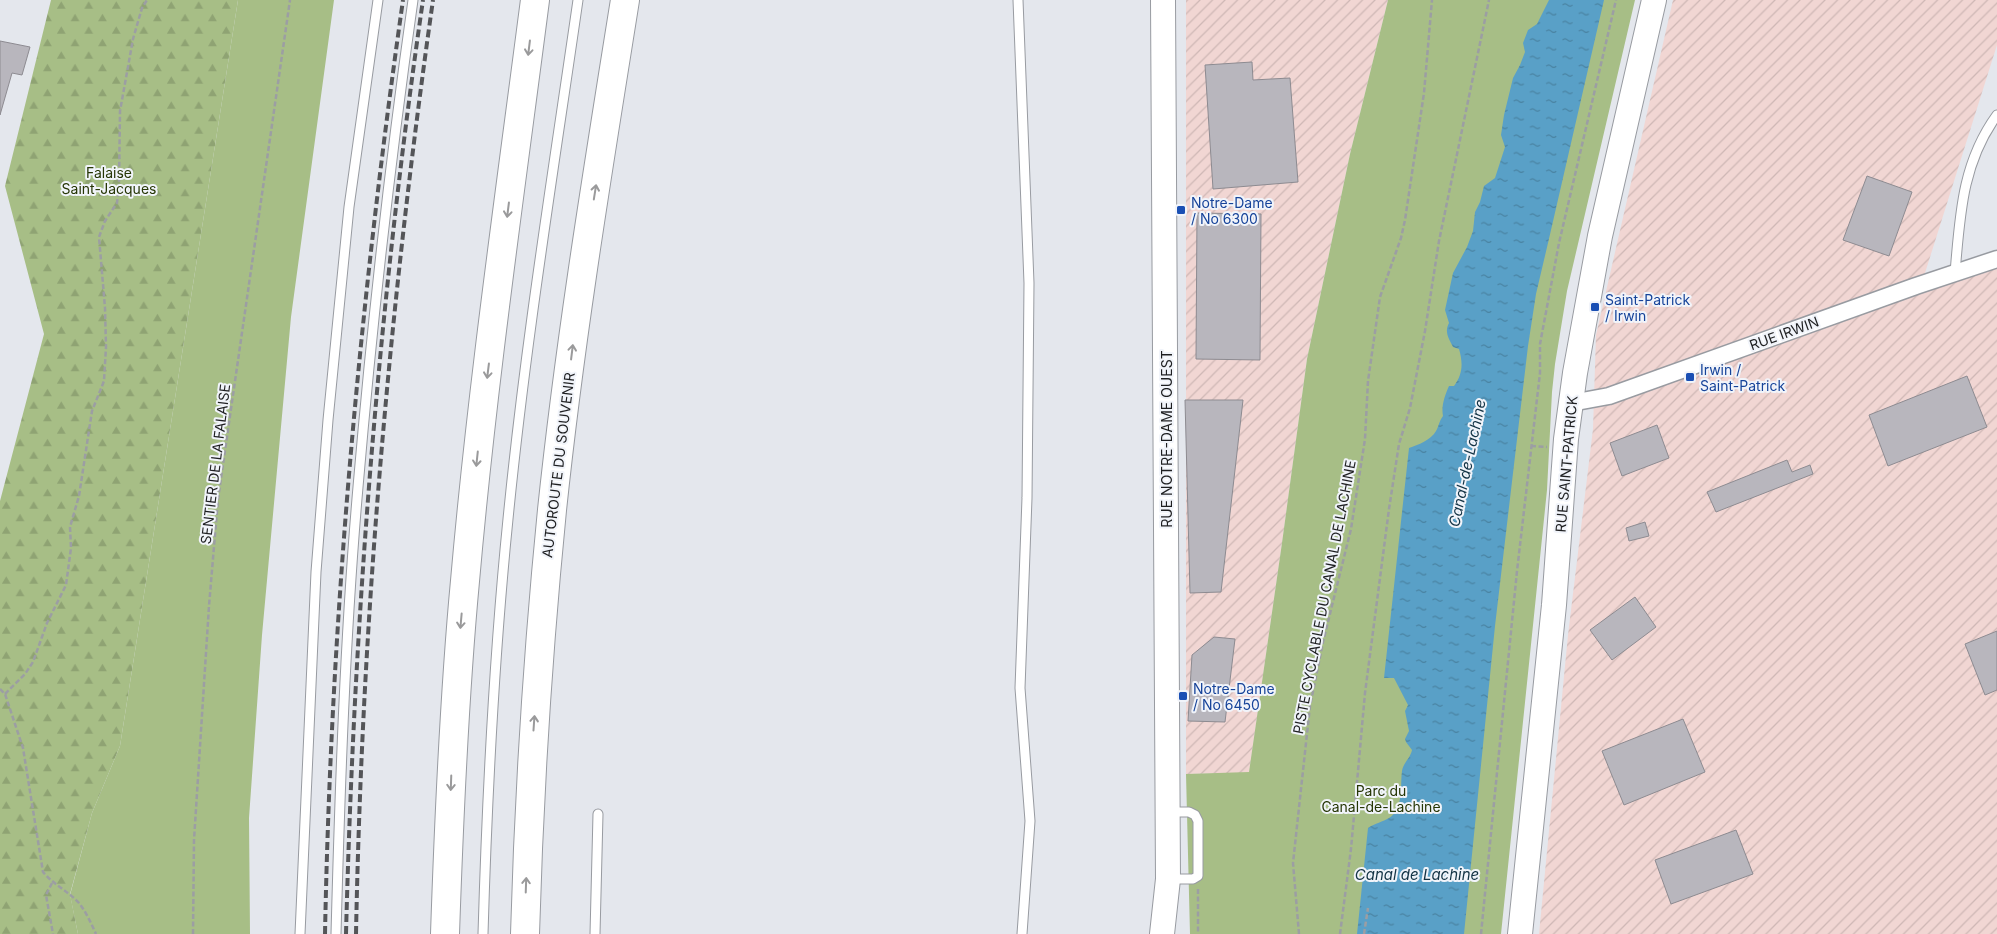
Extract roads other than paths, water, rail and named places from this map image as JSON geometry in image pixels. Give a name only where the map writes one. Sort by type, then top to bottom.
[{"type":"highway","points":[[445,934],[451,767],[465,579],[483,411],[535,0]]},
{"type":"highway","name":"AUTOROUTE DU SOUVENIR","points":[[525,934],[534,725],[553,507],[587,238],[625,0]]},
{"type":"main road","name":"RUE NOTRE-DAME OUEST","points":[[1162,934],[1168,879],[1163,0]]},
{"type":"main road","name":"RUE SAINT-PATRICK","points":[[1520,934],[1554,605],[1570,403],[1593,265],[1654,0]]},
{"type":"main road","name":"RUE NOTRE-DAME OUEST","points":[[1168,879],[1176,934]]},
{"type":"street","name":"RUE IRWIN","points":[[1570,403],[1609,396],[1997,259]]},
{"type":"lane","points":[[300,934],[316,572],[330,403],[350,207],[378,0]]},
{"type":"lane","points":[[336,934],[341,774],[358,488],[389,186],[413,0]]},
{"type":"lane","points":[[483,934],[496,660],[508,518],[528,350],[578,0]]},
{"type":"lane","points":[[1018,0],[1030,283],[1027,498],[1020,688],[1030,821],[1022,934]]},
{"type":"lane","points":[[1955,273],[1960,212],[1967,174],[1984,133],[1997,115]]},
{"type":"lane","points":[[1168,812],[1189,812],[1195,815],[1198,822],[1200,868],[1198,876],[1193,879],[1168,879]]},
{"type":"lane","points":[[595,934],[598,814]]},
{"type":"water","name":"Canal de Lachine","points":[[1549,0],[1604,0],[1536,294],[1528,346],[1495,626],[1464,934],[1357,934],[1368,828],[1389,818],[1397,809],[1403,768],[1412,750],[1405,739],[1409,731],[1405,711],[1408,705],[1394,678],[1384,678],[1409,448],[1428,440],[1434,434],[1443,416],[1443,404],[1449,386],[1454,386],[1461,373],[1462,364],[1459,349],[1453,347],[1448,335],[1449,323],[1445,310],[1453,273],[1473,231],[1475,212],[1484,186],[1495,178],[1505,147],[1501,135],[1504,115],[1513,78],[1525,52],[1523,43],[1528,30],[1537,24]]},
{"type":"railway","points":[[325,934],[334,700],[350,466],[373,232],[403,0]]},
{"type":"railway","points":[[346,934],[355,700],[371,466],[393,232],[423,0]]},
{"type":"railway","points":[[356,934],[364,700],[380,466],[403,232],[433,0]]},
{"type":"place","name":"Notre-Dame / No 6300","points":[[1181,210]]},
{"type":"place","name":"Saint-Patrick / Irwin","points":[[1595,307]]},
{"type":"place","name":"Irwin / Saint-Patrick","points":[[1690,377]]},
{"type":"place","name":"Notre-Dame / No 6450","points":[[1183,696]]},
{"type":"park label","name":"Falaise Saint-Jacques","points":[[109,180]]},
{"type":"park label","name":"Parc du Canal-de-Lachine","points":[[1381,798]]},
{"type":"water label","name":"Canal-de-Lachine","points":[[1467,463]]}]
